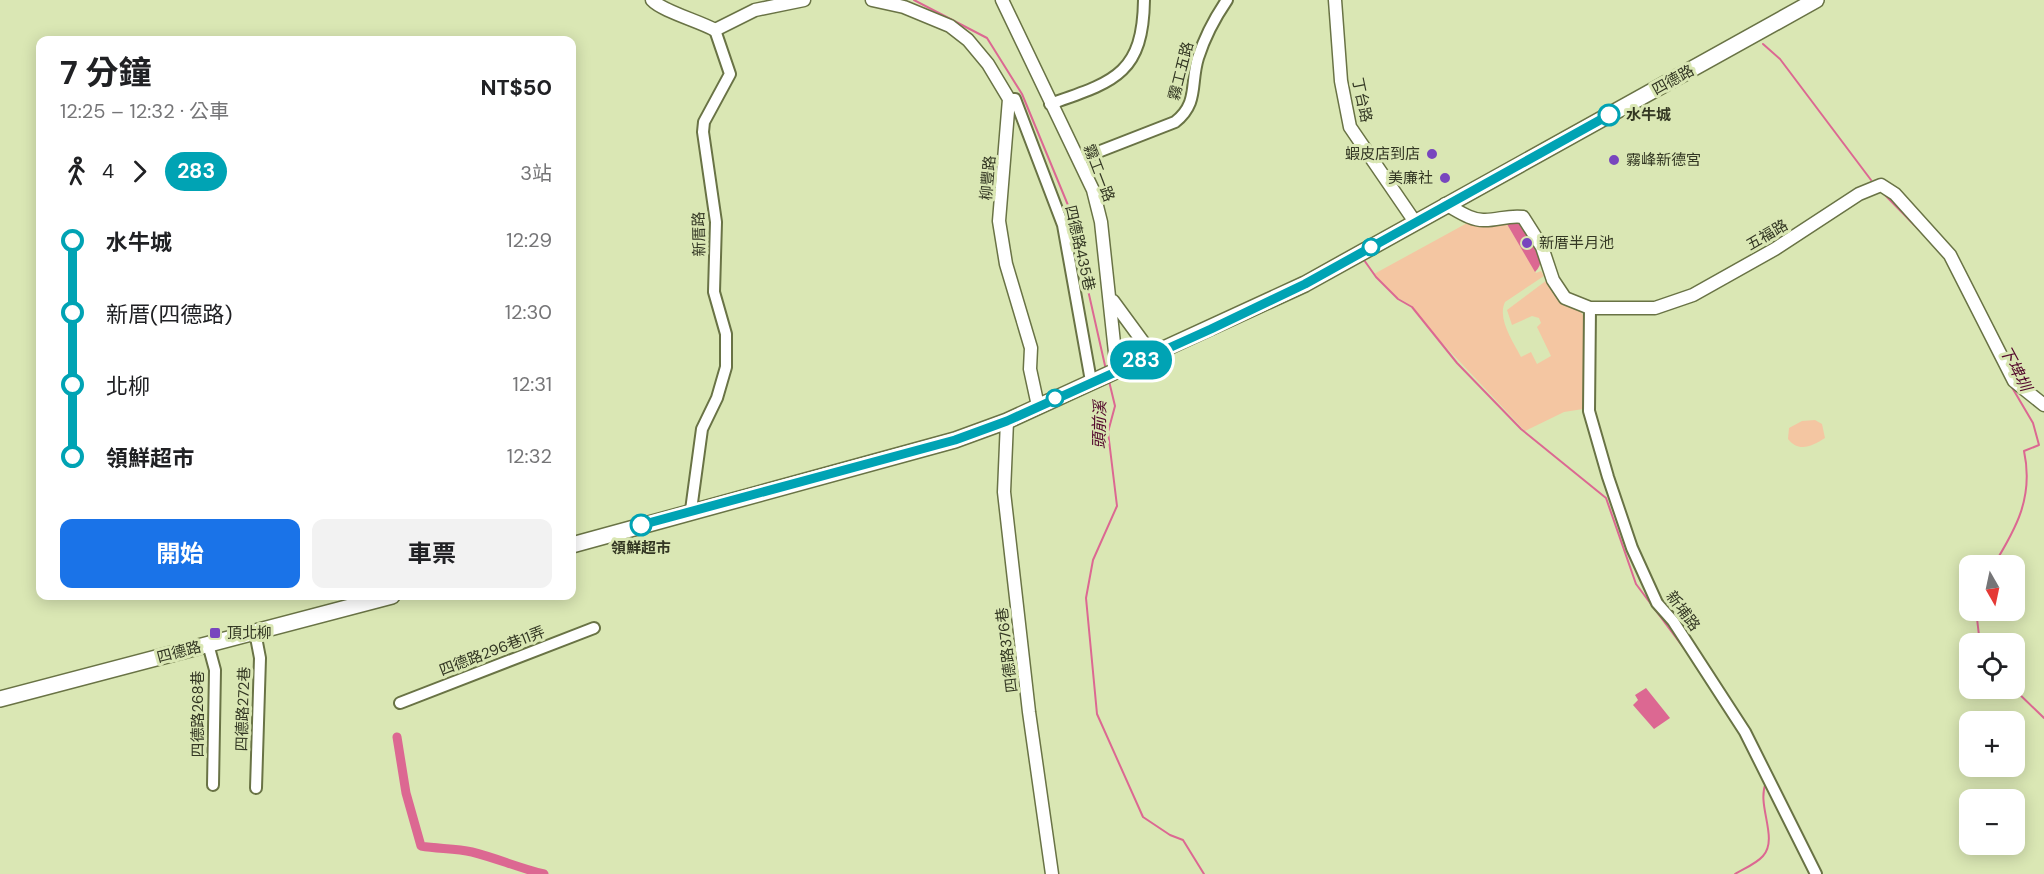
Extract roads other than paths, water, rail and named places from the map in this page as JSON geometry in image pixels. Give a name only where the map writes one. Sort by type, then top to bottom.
[{"type":"main road","name":"四德路","points":[[576,543],[955,440],[1007,421],[1305,284],[1445,204],[1816,0]]},
{"type":"main road","name":"四德路","points":[[0,699],[377,600]]},
{"type":"street","points":[[652,0],[659,8],[692,18],[715,30],[756,10],[804,0]]},
{"type":"street","points":[[872,0],[904,3],[950,26],[968,40],[988,64],[1009,99]]},
{"type":"street","name":"霧工一路","points":[[1002,0],[1093,190],[1101,222],[1112,300],[1105,376]]},
{"type":"street","points":[[1050,104],[1102,86],[1122,72],[1137,49],[1142,31],[1144,0]]},
{"type":"street","name":"霧工五路","points":[[1080,159],[1175,122],[1185,114],[1191,104],[1197,61],[1210,24],[1227,0]]},
{"type":"street","name":"丁台路","points":[[1335,0],[1341,81],[1350,127],[1415,222]]},
{"type":"street","name":"新厝路","points":[[692,510],[702,429],[717,398],[726,367],[726,334],[714,292],[716,222],[703,132],[704,122],[730,74],[715,30]]},
{"type":"street","name":"四德路435巷","points":[[1009,99],[1016,99],[1062,225],[1105,376]]},
{"type":"street","name":"柳豐路","points":[[1009,99],[999,221],[1006,264],[1031,348],[1030,369],[1038,406]]},
{"type":"street","name":"五福路","points":[[1445,204],[1474,219],[1523,217],[1542,247],[1553,280],[1565,298],[1590,308],[1655,308],[1678,302],[1775,249],[1859,194],[1881,186],[1895,194],[1950,255],[2014,381],[2044,405]]},
{"type":"street","points":[[1112,300],[1146,346],[1160,351]]},
{"type":"street","name":"新埔路","points":[[1590,308],[1589,411],[1632,548],[1657,603],[1680,631],[1745,732],[1816,874]]},
{"type":"street","name":"四德路376巷","points":[[1007,421],[1004,492],[1029,712],[1052,874]]},
{"type":"street","name":"四德路296巷11弄","points":[[400,703],[594,628]]},
{"type":"street","name":"四德路272巷","points":[[255,632],[260,658],[256,788]]},
{"type":"street","name":"四德路268巷","points":[[208,644],[215,670],[213,785]]},
{"type":"waterway","name":"頭前溪","points":[[914,0],[987,38],[1022,94],[1070,210],[1106,370]]},
{"type":"waterway","name":"下埤圳","points":[[1763,44],[1780,59],[1871,180]]},
{"type":"waterway","name":"下埤圳","points":[[1884,194],[1928,239]]},
{"type":"waterway","points":[[1364,260],[1376,277],[1398,299],[1412,307],[1457,363],[1521,429],[1606,498],[1636,584],[1689,655]]},
{"type":"waterway","name":"下埤圳","points":[[1954,275],[1997,361]]},
{"type":"waterway","name":"頭前溪","points":[[1109,381],[1115,406],[1108,432],[1117,506],[1093,560],[1086,598],[1097,714],[1143,817],[1170,835],[1183,840],[1204,874]]},
{"type":"waterway","name":"下埤圳","points":[[2000,555],[2016,525],[2025,498],[2027,483],[2024,451],[2039,445],[2033,423],[2010,384]]},
{"type":"waterway","name":"下埤圳","points":[[1977,621],[1979,633]]},
{"type":"waterway","name":"下埤圳","points":[[2024,699],[2044,718]]},
{"type":"waterway","points":[[397,737],[406,793],[421,846],[472,852],[544,874]]},
{"type":"waterway","points":[[1735,874],[1757,861],[1767,849],[1769,840],[1764,801],[1766,783]]},
{"type":"place","name":"水牛城","points":[[1609,115]]},
{"type":"place","name":"蝦皮店到店","points":[[1432,154]]},
{"type":"place","name":"霧峰新德宮","points":[[1614,160]]},
{"type":"place","name":"美廉社","points":[[1445,178]]},
{"type":"place","name":"新厝半月池","points":[[1527,243]]},
{"type":"place","name":"領鮮超市","points":[[641,525]]},
{"type":"place","name":"頂北柳","points":[[215,633]]}]
